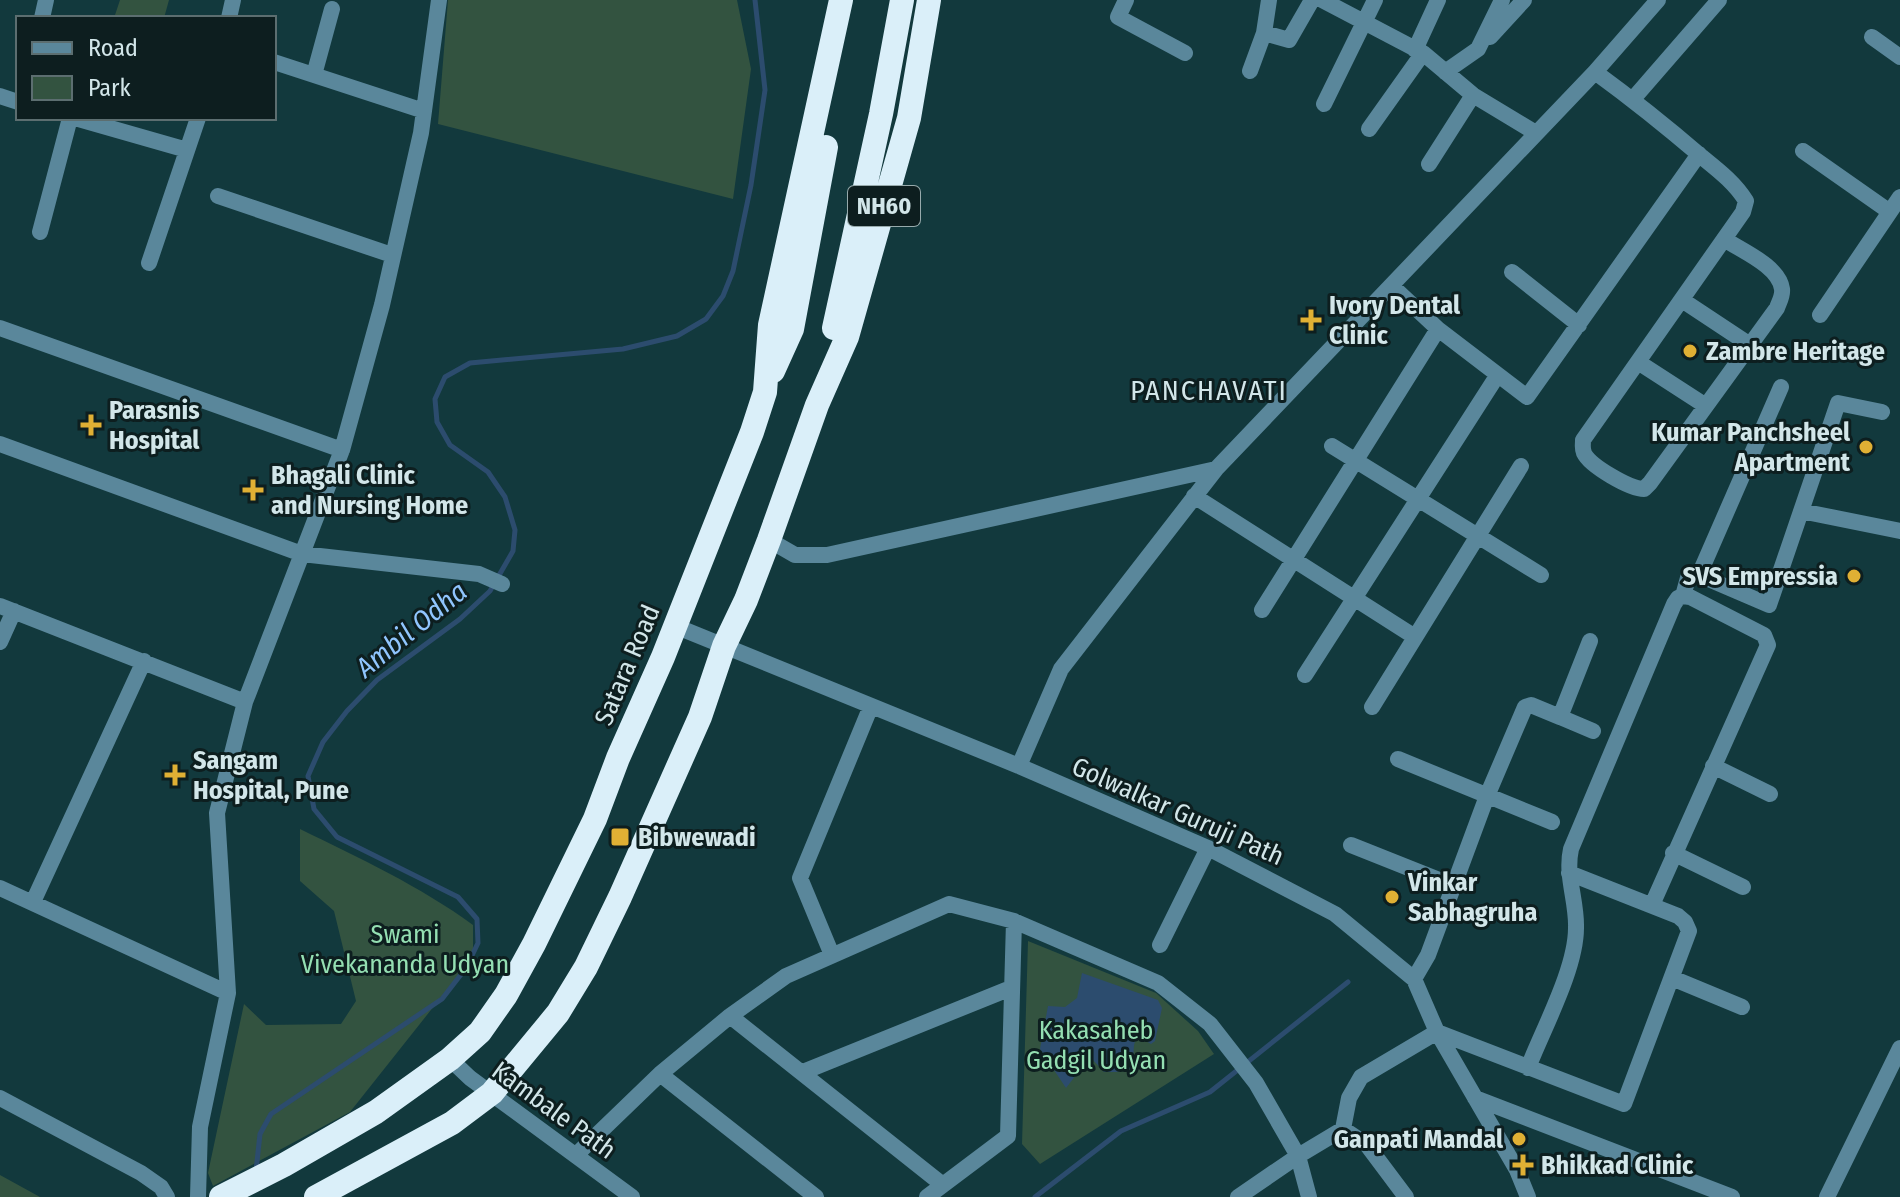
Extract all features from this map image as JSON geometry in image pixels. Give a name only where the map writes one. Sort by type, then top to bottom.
[{"type":"highway","name":"Satara Road","points":[[221,1197],[376,1112],[450,1059],[480,1032],[506,995],[546,921],[595,819],[675,626],[765,392],[770,325],[841,0]]},
{"type":"highway","points":[[765,392],[792,329],[855,0]]},
{"type":"highway","points":[[817,405],[881,114],[902,0]]},
{"type":"highway","name":"NH60","points":[[316,1197],[452,1123],[492,1093],[558,1013],[586,967],[700,717],[724,646],[769,540],[817,405],[847,337],[909,118],[929,0]]},
{"type":"street","points":[[198,1197],[200,1127],[228,993],[217,813],[245,702],[342,450],[382,305],[424,111],[439,0]]},
{"type":"street","points":[[1126,0],[1118,17],[1185,53]]},
{"type":"street","points":[[1250,71],[1264,33],[1269,0]]},
{"type":"street","points":[[1264,33],[1289,40],[1312,0]]},
{"type":"street","points":[[1322,0],[1419,52],[1473,95],[1536,133]]},
{"type":"street","points":[[1324,104],[1375,0]]},
{"type":"street","points":[[1369,129],[1419,52],[1438,0]]},
{"type":"street","points":[[1478,49],[1502,0]]},
{"type":"street","points":[[1445,72],[1478,49],[1524,0]]},
{"type":"street","points":[[1019,766],[1061,669],[1216,469],[1595,72],[1658,0]]},
{"type":"street","points":[[1633,99],[1719,0]]},
{"type":"street","points":[[314,75],[332,9]]},
{"type":"street","points":[[1872,37],[1900,57]]},
{"type":"street","points":[[276,63],[424,111]]},
{"type":"street","points":[[1595,72],[1699,154],[1739,189],[1746,201],[1743,212],[1724,239],[1682,300],[1583,440],[1582,449],[1586,457],[1629,487],[1644,489],[1650,483],[1777,308],[1783,292],[1779,279],[1765,265],[1724,239]]},
{"type":"street","points":[[1429,164],[1473,95]]},
{"type":"street","points":[[40,232],[71,120]]},
{"type":"street","points":[[79,120],[187,150]]},
{"type":"street","points":[[149,263],[197,120]]},
{"type":"street","points":[[1803,151],[1895,204],[1820,315]]},
{"type":"street","points":[[1392,286],[1438,329],[1527,397],[1699,154]]},
{"type":"street","points":[[218,196],[392,255]]},
{"type":"street","points":[[1512,272],[1579,325]]},
{"type":"street","points":[[1682,300],[1750,345]]},
{"type":"street","points":[[0,328],[342,450]]},
{"type":"street","points":[[1262,610],[1438,329]]},
{"type":"street","points":[[1638,362],[1706,406]]},
{"type":"street","points":[[1305,675],[1497,376]]},
{"type":"street","points":[[1699,575],[1781,387]]},
{"type":"street","points":[[1683,596],[1688,578],[1699,575],[1769,605],[1838,403],[1882,412]]},
{"type":"street","points":[[0,444],[302,554],[479,574],[502,584]]},
{"type":"street","points":[[1332,446],[1541,575]]},
{"type":"street","points":[[1372,707],[1521,466]]},
{"type":"street","points":[[769,540],[795,555],[827,555],[1216,469]]},
{"type":"street","points":[[1194,496],[1415,637]]},
{"type":"street","points":[[1801,511],[1900,531]]},
{"type":"street","points":[[1528,1068],[1574,954],[1576,927],[1568,864],[1577,833],[1674,604],[1683,596],[1764,635],[1768,645],[1652,905]]},
{"type":"street","points":[[0,642],[7,609],[245,702]]},
{"type":"street","name":"Golwalkar Guruji Path","points":[[675,626],[1019,766],[1208,848],[1320,904],[1414,979],[1437,1032],[1517,1170],[1528,1197]]},
{"type":"street","points":[[1560,717],[1590,641]]},
{"type":"street","points":[[33,902],[144,661]]},
{"type":"street","points":[[1414,979],[1428,955],[1487,796],[1525,707],[1531,705],[1593,731]]},
{"type":"street","points":[[832,955],[800,878],[871,706]]},
{"type":"street","points":[[1398,759],[1552,822]]},
{"type":"street","points":[[1713,766],[1770,794]]},
{"type":"street","points":[[1351,845],[1454,886]]},
{"type":"street","points":[[1160,945],[1208,848]]},
{"type":"street","points":[[1673,853],[1743,887]]},
{"type":"street","points":[[1238,1197],[1343,1129],[1349,1098],[1361,1077],[1437,1032],[1624,1104],[1689,931],[1678,916],[1569,873]]},
{"type":"street","points":[[0,888],[228,993]]},
{"type":"street","points":[[576,1155],[660,1074],[730,1016],[786,976],[949,904],[1014,921],[1158,983],[1210,1024],[1256,1083],[1298,1156],[1309,1197]]},
{"type":"street","points":[[927,1197],[1008,1136],[1014,921]]},
{"type":"street","points":[[1672,978],[1742,1007]]},
{"type":"street","points":[[803,1072],[1011,988]]},
{"type":"street","points":[[730,1016],[943,1185]]},
{"type":"street","points":[[1827,1197],[1900,1048]]},
{"type":"street","name":"Kambale Path","points":[[450,1059],[632,1197]]},
{"type":"street","points":[[660,1074],[816,1197]]},
{"type":"street","points":[[0,1098],[141,1173],[161,1187],[167,1197]]},
{"type":"street","points":[[1475,1098],[1732,1197]]},
{"type":"street","points":[[1343,1129],[1367,1145],[1406,1197]]},
{"type":"green space","points":[[120,0],[169,0],[165,16],[115,16]]},
{"type":"green space","points":[[448,0],[737,0],[751,69],[733,199],[438,124]]},
{"type":"green space","name":"Swami Vivekananda Udyan","points":[[300,829],[411,885],[473,925],[473,957],[350,1112],[213,1186],[208,1173],[244,1004],[266,1025],[341,1024],[356,1001],[334,911],[300,881]]},
{"type":"green space","name":"Kakasaheb Gadgil Udyan","points":[[1028,941],[1156,993],[1198,1031],[1214,1054],[1040,1164],[1022,1144]]},
{"type":"green space","points":[[0,1175],[40,1197],[0,1197]]},
{"type":"water","points":[[1082,973],[1158,1000],[1162,1008],[1155,1041],[1151,1044],[1138,1036],[1130,1069],[1104,1072],[1093,1060],[1086,1062],[1066,1088],[1040,1049],[1048,1006],[1065,1007],[1077,998]]},
{"type":"waterway","name":"Ambil Odha","points":[[256,1171],[260,1134],[271,1114],[442,999],[466,968],[478,943],[477,919],[458,897],[337,837],[314,809],[308,776],[323,742],[347,711],[377,680],[460,619],[490,591],[513,551],[515,530],[505,497],[488,472],[450,445],[437,422],[435,399],[445,377],[470,363],[623,349],[677,336],[706,319],[723,296],[733,271],[751,185],[765,90],[755,0]]},
{"type":"waterway","points":[[1035,1197],[1121,1131],[1210,1092],[1348,982]]},
{"type":"place","name":"Ivory Dental Clinic","points":[[1311,320]]},
{"type":"place","name":"Zambre Heritage","points":[[1690,351]]},
{"type":"place","name":"Parasnis Hospital","points":[[91,425]]},
{"type":"place","name":"Kumar Panchsheel Apartment","points":[[1866,447]]},
{"type":"place","name":"Bhagali Clinic and Nursing Home","points":[[253,490]]},
{"type":"place","name":"SVS Empressia","points":[[1854,576]]},
{"type":"place","name":"Sangam Hospital, Pune","points":[[175,775]]},
{"type":"place","name":"Bibwewadi","points":[[620,837]]},
{"type":"place","name":"Vinkar Sabhagruha","points":[[1392,897]]},
{"type":"place","name":"Ganpati Mandal","points":[[1519,1139]]},
{"type":"place","name":"Bhikkad Clinic","points":[[1523,1165]]},
{"type":"district","name":"PANCHAVATI","points":[[1209,390]]}]
